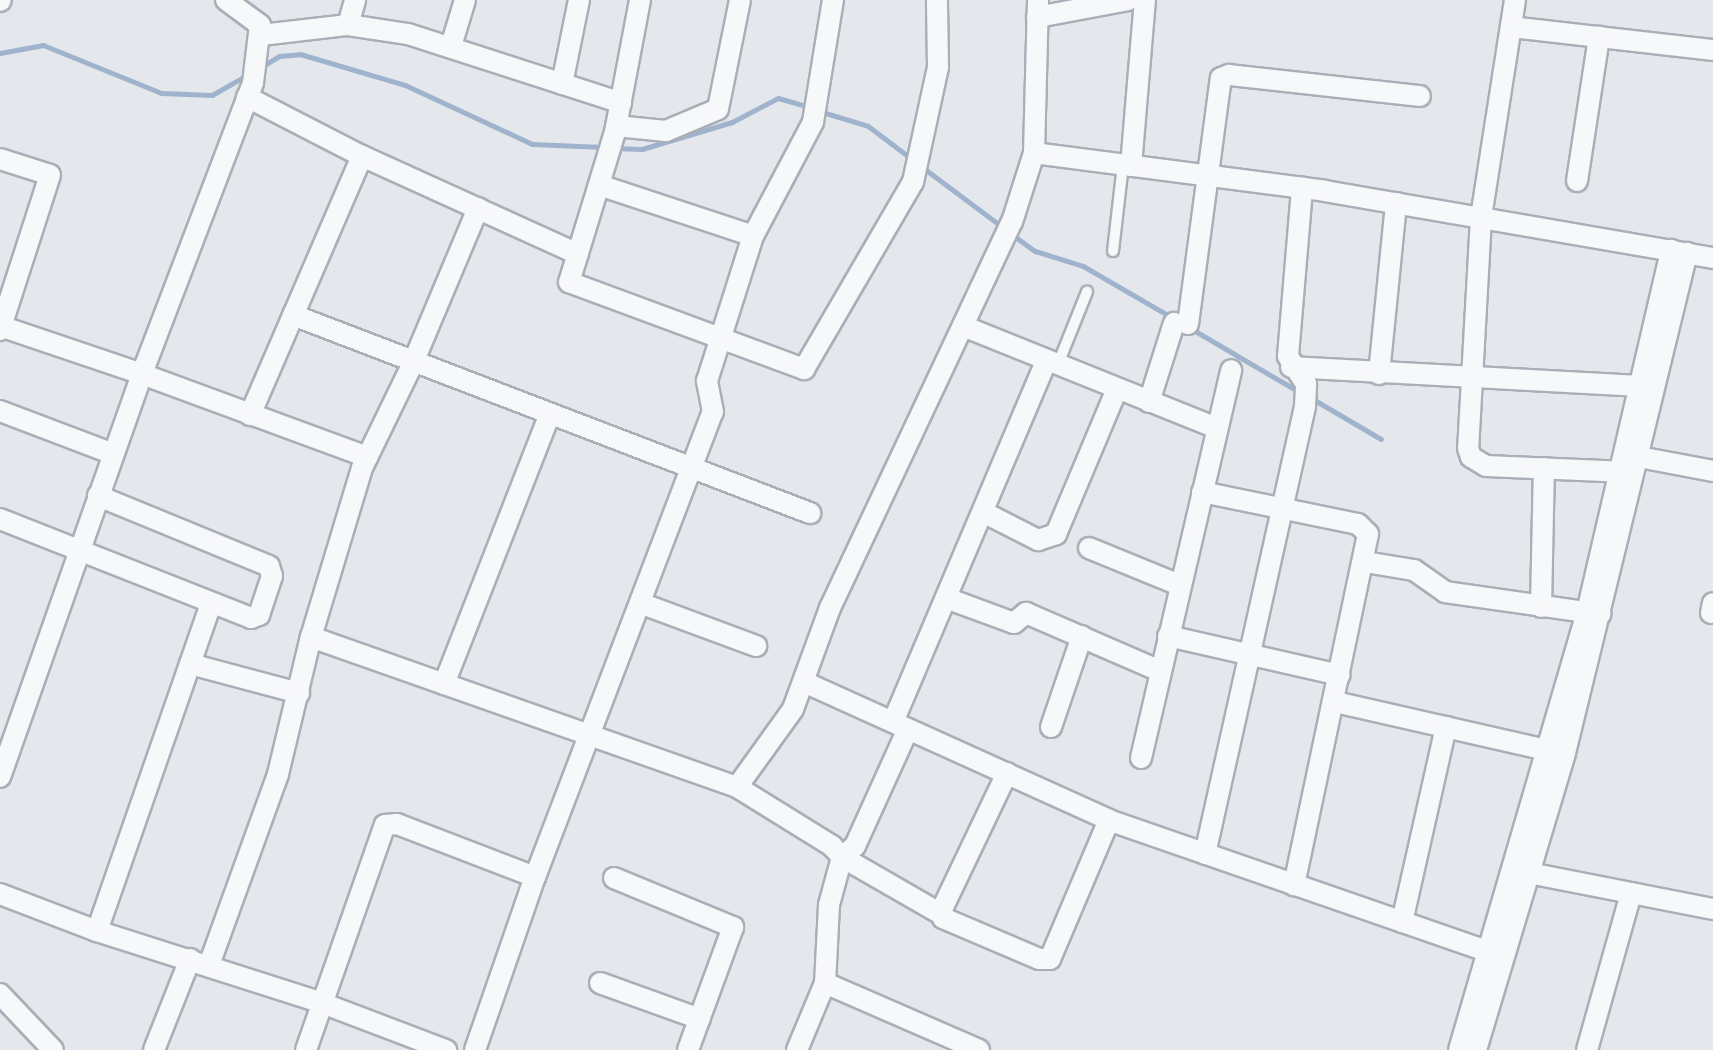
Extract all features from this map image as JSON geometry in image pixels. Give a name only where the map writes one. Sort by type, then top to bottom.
[{"type":"street","points":[[0,777],[142,374],[250,90],[260,26],[226,0]]},
{"type":"street","points":[[348,24],[356,0]]},
{"type":"street","points":[[451,46],[465,0]]},
{"type":"street","points":[[562,84],[579,0]]},
{"type":"street","points":[[640,0],[616,129],[569,282],[804,369],[913,182],[938,67],[936,0]]},
{"type":"street","points":[[616,129],[666,132],[718,109],[740,0]]},
{"type":"street","points":[[474,1050],[535,878],[713,412],[707,381],[753,236],[813,122],[833,0]]},
{"type":"street","points":[[736,788],[788,719],[830,608],[1012,222],[1034,153],[1038,9],[1128,0]]},
{"type":"street","points":[[1127,165],[1146,0]]},
{"type":"street","points":[[1514,0],[1481,218],[1471,457],[1486,466],[1713,471]]},
{"type":"street","points":[[260,45],[348,24],[451,46],[620,103]]},
{"type":"street","points":[[1510,26],[1713,50]]},
{"type":"street","points":[[1576,181],[1599,36]]},
{"type":"street","points":[[1149,402],[1181,323],[1224,76],[1420,96]]},
{"type":"street","points":[[250,90],[362,156],[578,254]]},
{"type":"street","points":[[1034,153],[1302,188],[1713,258]]},
{"type":"street","points":[[250,415],[362,156]]},
{"type":"street","points":[[0,158],[50,175],[0,327],[142,374],[367,457]]},
{"type":"street","points":[[602,176],[753,236]]},
{"type":"street","points":[[1205,854],[1305,406],[1306,384],[1291,367],[1288,356],[1302,188]]},
{"type":"street","points":[[1379,374],[1396,203]]},
{"type":"street","points":[[154,1050],[199,962],[278,774],[310,638],[367,457],[413,363],[478,208]]},
{"type":"street","points":[[1631,467],[1639,386],[1679,252]]},
{"type":"street","points":[[1459,1050],[1496,954],[1522,871],[1594,613],[1679,252]]},
{"type":"street","points":[[293,315],[810,513]]},
{"type":"street","points":[[963,326],[1218,428]]},
{"type":"street","points":[[796,1050],[824,983],[829,905],[842,857],[855,846],[946,598],[1052,362]]},
{"type":"street","points":[[1291,367],[1472,380],[1639,386]]},
{"type":"street","points":[[1141,758],[1232,370]]},
{"type":"street","points":[[982,512],[1038,540],[1056,534],[1118,389]]},
{"type":"street","points":[[0,411],[113,454]]},
{"type":"street","points":[[444,684],[549,416]]},
{"type":"street","points":[[1541,607],[1544,468]]},
{"type":"street","points":[[1202,492],[1358,524],[1368,534],[1294,885]]},
{"type":"street","points":[[0,519],[256,618],[272,570],[98,496]]},
{"type":"street","points":[[1089,548],[1179,585]]},
{"type":"street","points":[[1364,562],[1414,570],[1445,592],[1594,613]]},
{"type":"street","points":[[946,598],[1014,623],[1024,612],[1160,672]]},
{"type":"street","points":[[97,931],[212,603]]},
{"type":"street","points":[[640,603],[756,646]]},
{"type":"street","points":[[1522,871],[1547,750],[1594,613]]},
{"type":"street","points":[[1051,728],[1082,636]]},
{"type":"street","points":[[1168,636],[1340,675]]},
{"type":"street","points":[[310,638],[736,788],[832,846],[842,857],[941,914],[1039,959],[1050,959],[1109,820]]},
{"type":"street","points":[[190,664],[299,694]]},
{"type":"street","points":[[804,682],[1109,820],[1496,954]]},
{"type":"street","points":[[1335,702],[1547,750]]},
{"type":"street","points":[[1402,922],[1446,727]]},
{"type":"street","points":[[941,914],[1007,773]]},
{"type":"street","points":[[306,1050],[385,824],[397,824],[535,878]]},
{"type":"street","points":[[1522,871],[1713,909]]},
{"type":"street","points":[[614,878],[734,927],[688,1050]]},
{"type":"street","points":[[1588,1050],[1631,893]]},
{"type":"street","points":[[0,894],[97,931],[322,1003],[446,1050]]},
{"type":"street","points":[[1476,1050],[1496,954]]},
{"type":"street","points":[[600,982],[700,1019]]},
{"type":"street","points":[[824,983],[979,1050]]},
{"type":"street","points":[[0,994],[53,1050]]},
{"type":"lane","points":[[1113,251],[1127,165]]},
{"type":"lane","points":[[1052,362],[1087,292]]},
{"type":"waterway","points":[[0,53],[43,45],[161,93],[212,95],[247,75]]},
{"type":"waterway","points":[[261,67],[279,56],[300,54],[405,85],[532,144],[604,147]]},
{"type":"waterway","points":[[615,148],[642,149],[732,122],[778,98],[812,108]]},
{"type":"waterway","points":[[822,112],[868,126],[913,160]]},
{"type":"waterway","points":[[922,167],[1005,229]]},
{"type":"waterway","points":[[1014,236],[1035,251],[1083,266],[1171,317]]},
{"type":"waterway","points":[[1190,328],[1301,393]]},
{"type":"waterway","points":[[1311,398],[1381,439]]}]
